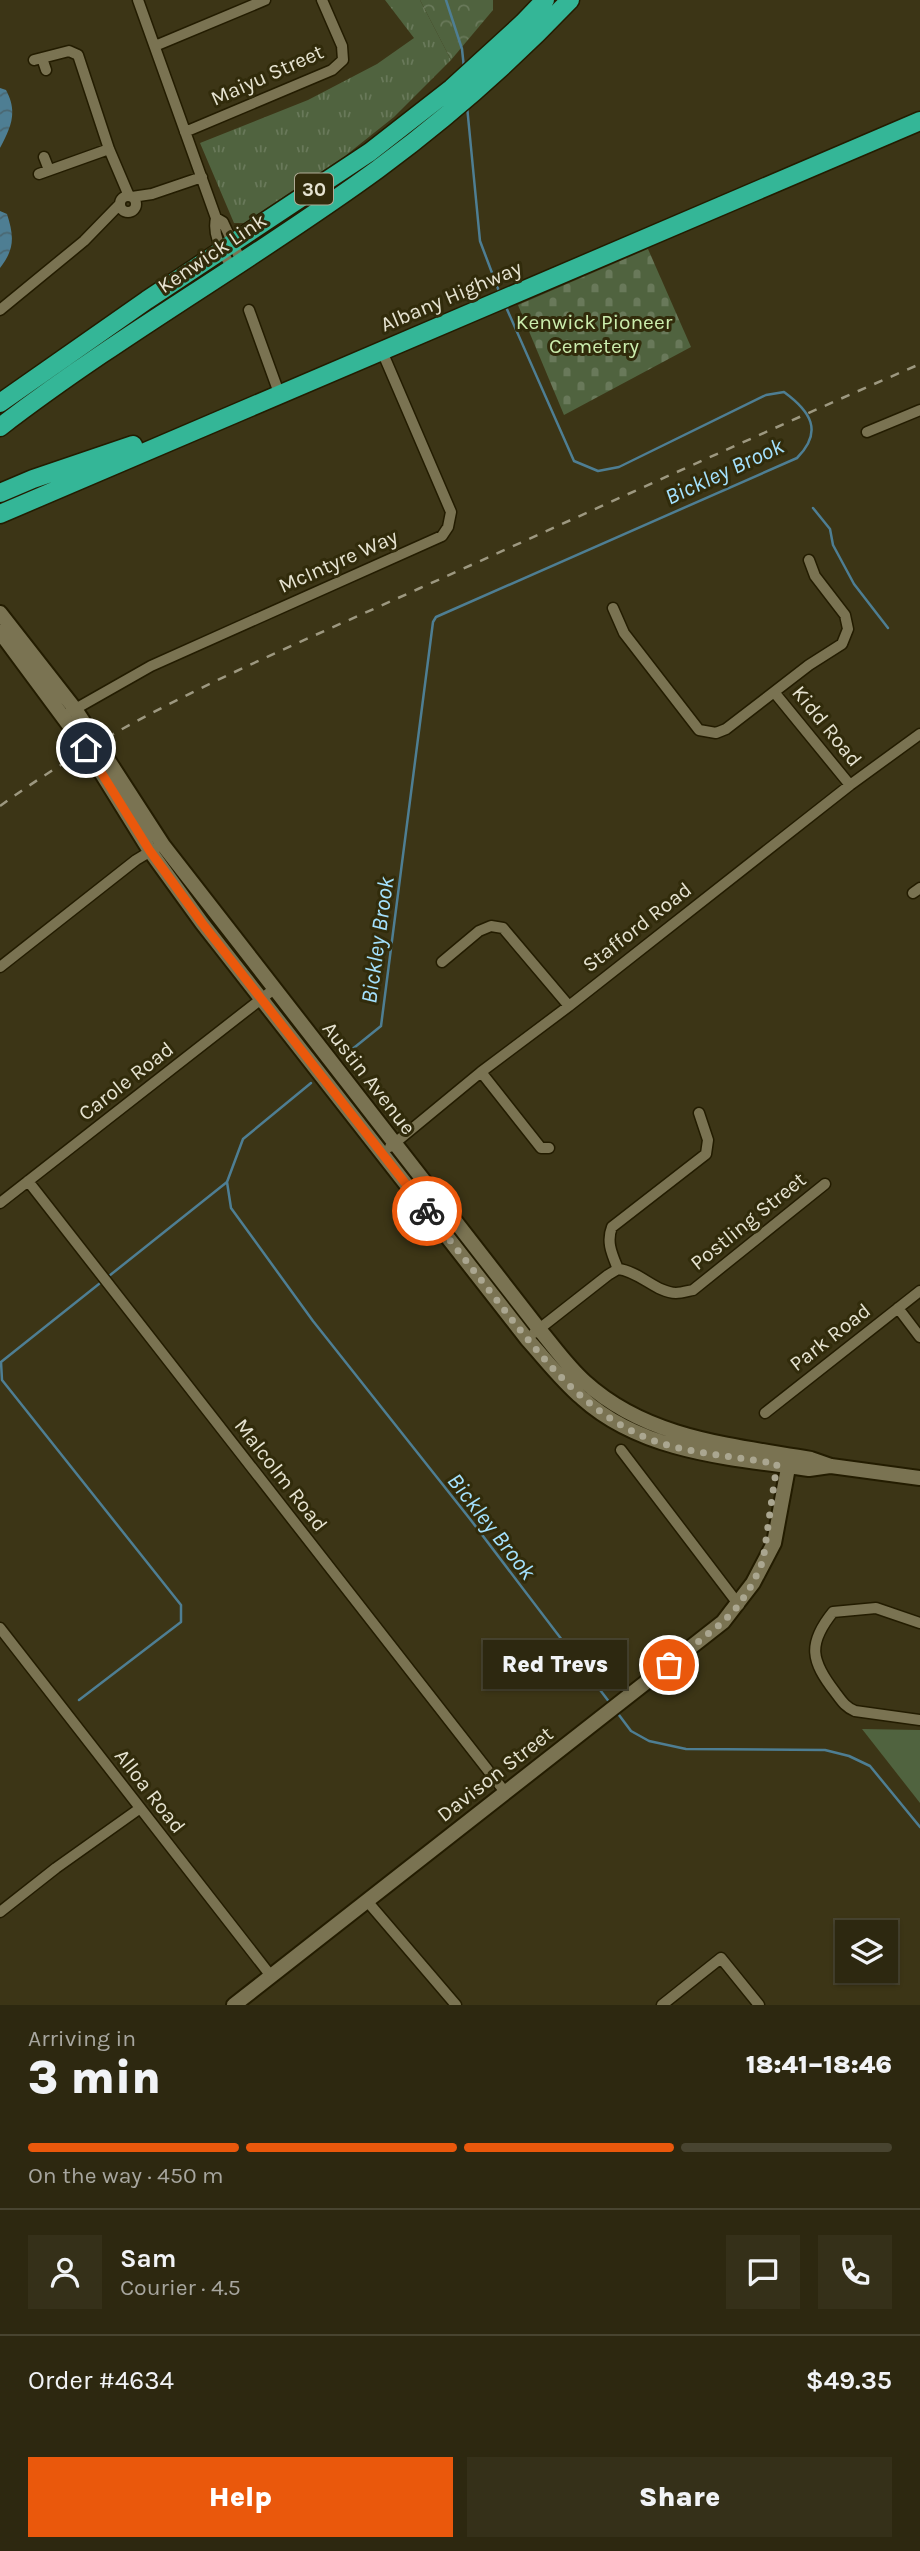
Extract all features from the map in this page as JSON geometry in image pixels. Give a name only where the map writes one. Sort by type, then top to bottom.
[{"type":"highway","name":"Kenwick Link","points":[[0,427],[376,170],[452,88],[545,0]]},
{"type":"highway","name":"Kenwick Link","points":[[0,403],[370,152],[462,103],[570,0]]},
{"type":"highway","name":"Albany Highway","points":[[511,291],[920,113]]},
{"type":"highway","name":"Albany Highway","points":[[0,514],[278,390],[920,121]]},
{"type":"highway","name":"Albany Highway","points":[[0,493],[278,390]]},
{"type":"main road","name":"Austin Avenue","points":[[0,613],[70,713],[157,848],[261,1000],[381,1154],[533,1334],[576,1374],[623,1410],[652,1424],[691,1438],[809,1469],[831,1466],[920,1478]]},
{"type":"main road","name":"Austin Avenue","points":[[0,632],[70,713]]},
{"type":"main road","name":"Austin Avenue","points":[[157,848],[274,989],[394,1144],[533,1334]]},
{"type":"main road","name":"Davison Street","points":[[234,2005],[723,1622],[739,1605],[763,1561],[783,1460]]},
{"type":"street","points":[[138,0],[216,218],[214,228],[237,264]]},
{"type":"street","points":[[155,46],[265,0]]},
{"type":"street","name":"Maiyu Street","points":[[185,132],[339,65],[343,60],[342,46],[322,0]]},
{"type":"street","points":[[46,70],[38,59],[69,51],[78,55],[127,202]]},
{"type":"street","points":[[44,157],[44,172],[109,149]]},
{"type":"street","points":[[0,310],[127,202],[202,177]]},
{"type":"street","points":[[249,310],[278,390]]},
{"type":"street","name":"McIntyre Way","points":[[70,713],[151,666],[442,536],[449,527],[451,512],[380,347]]},
{"type":"street","points":[[867,432],[920,410]]},
{"type":"street","points":[[613,608],[624,633],[699,730],[716,733],[726,729],[842,644],[848,629],[845,615],[815,576],[809,560]]},
{"type":"street","name":"Kidd Road","points":[[774,692],[850,785]]},
{"type":"street","name":"Stafford Road","points":[[381,1154],[481,1072],[850,785],[920,734]]},
{"type":"street","points":[[0,967],[157,848]]},
{"type":"street","points":[[442,962],[479,931],[491,926],[503,928],[569,1006]]},
{"type":"street","name":"Carole Road","points":[[0,1203],[274,989]]},
{"type":"street","points":[[481,1072],[541,1148],[549,1148]]},
{"type":"street","points":[[533,1334],[618,1269],[609,1245],[612,1227],[706,1154],[708,1140],[699,1114]]},
{"type":"street","name":"Malcolm Road","points":[[28,1181],[505,1792]]},
{"type":"street","name":"Postling Street","points":[[618,1269],[629,1270],[666,1291],[675,1293],[693,1290],[825,1184]]},
{"type":"street","name":"Park Road","points":[[765,1413],[920,1291]]},
{"type":"street","points":[[898,1308],[920,1337]]},
{"type":"street","points":[[621,1450],[739,1605]]},
{"type":"street","points":[[920,1623],[876,1608],[833,1612],[820,1628],[814,1660],[821,1674],[847,1708],[920,1720]]},
{"type":"street","name":"Alloa Road","points":[[0,1628],[271,1976]]},
{"type":"street","points":[[0,1912],[139,1809]]},
{"type":"street","points":[[368,1901],[456,2005]]},
{"type":"street","points":[[662,2005],[721,1958],[759,2005]]},
{"type":"green space","points":[[385,0],[420,0],[451,60],[394,117],[345,156],[244,223],[234,223],[200,143],[308,100],[377,64],[414,38]]},
{"type":"green space","points":[[420,0],[493,0],[493,10],[451,60]]},
{"type":"green space","name":"Kenwick Pioneer Cemetery","points":[[648,249],[691,347],[564,415],[518,305]]},
{"type":"green space","points":[[862,1729],[920,1730],[920,1803]]},
{"type":"water","points":[[0,88],[6,90],[10,98],[12,119],[0,148]]},
{"type":"water","points":[[0,211],[7,214],[12,236],[11,248],[0,268]]},
{"type":"waterway","name":"Bickley Brook","points":[[446,0],[462,49],[464,68]]},
{"type":"waterway","name":"Bickley Brook","points":[[467,106],[480,241],[500,294]]},
{"type":"waterway","name":"Bickley Brook","points":[[345,1055],[381,1026],[433,622],[436,617],[797,458],[810,439],[812,430],[807,414],[784,392],[766,395],[619,467],[598,471],[574,461],[506,307]]},
{"type":"waterway","points":[[813,508],[830,529],[833,545],[854,584],[888,628]]},
{"type":"waterway","name":"Bickley Brook","points":[[311,1083],[243,1139],[227,1182],[231,1208],[313,1321],[470,1519],[610,1703]]},
{"type":"waterway","points":[[79,1700],[181,1622],[181,1605],[2,1380],[1,1362],[227,1182]]},
{"type":"waterway","name":"Bickley Brook","points":[[616,1711],[631,1731],[649,1741],[686,1749],[825,1750],[849,1756],[870,1766],[920,1827]]},
{"type":"railway","points":[[0,806],[99,742],[203,687],[920,364]]},
{"type":"way so far","points":[[427,1211],[527,1339],[568,1386],[598,1411],[633,1431],[666,1445],[777,1464],[763,1561],[753,1583],[739,1605],[723,1622],[669,1665]]},
{"type":"place","name":"Red Trevs","points":[[669,1665]]},
{"type":"route","points":[[86,748],[150,851],[202,923],[427,1211]]}]
